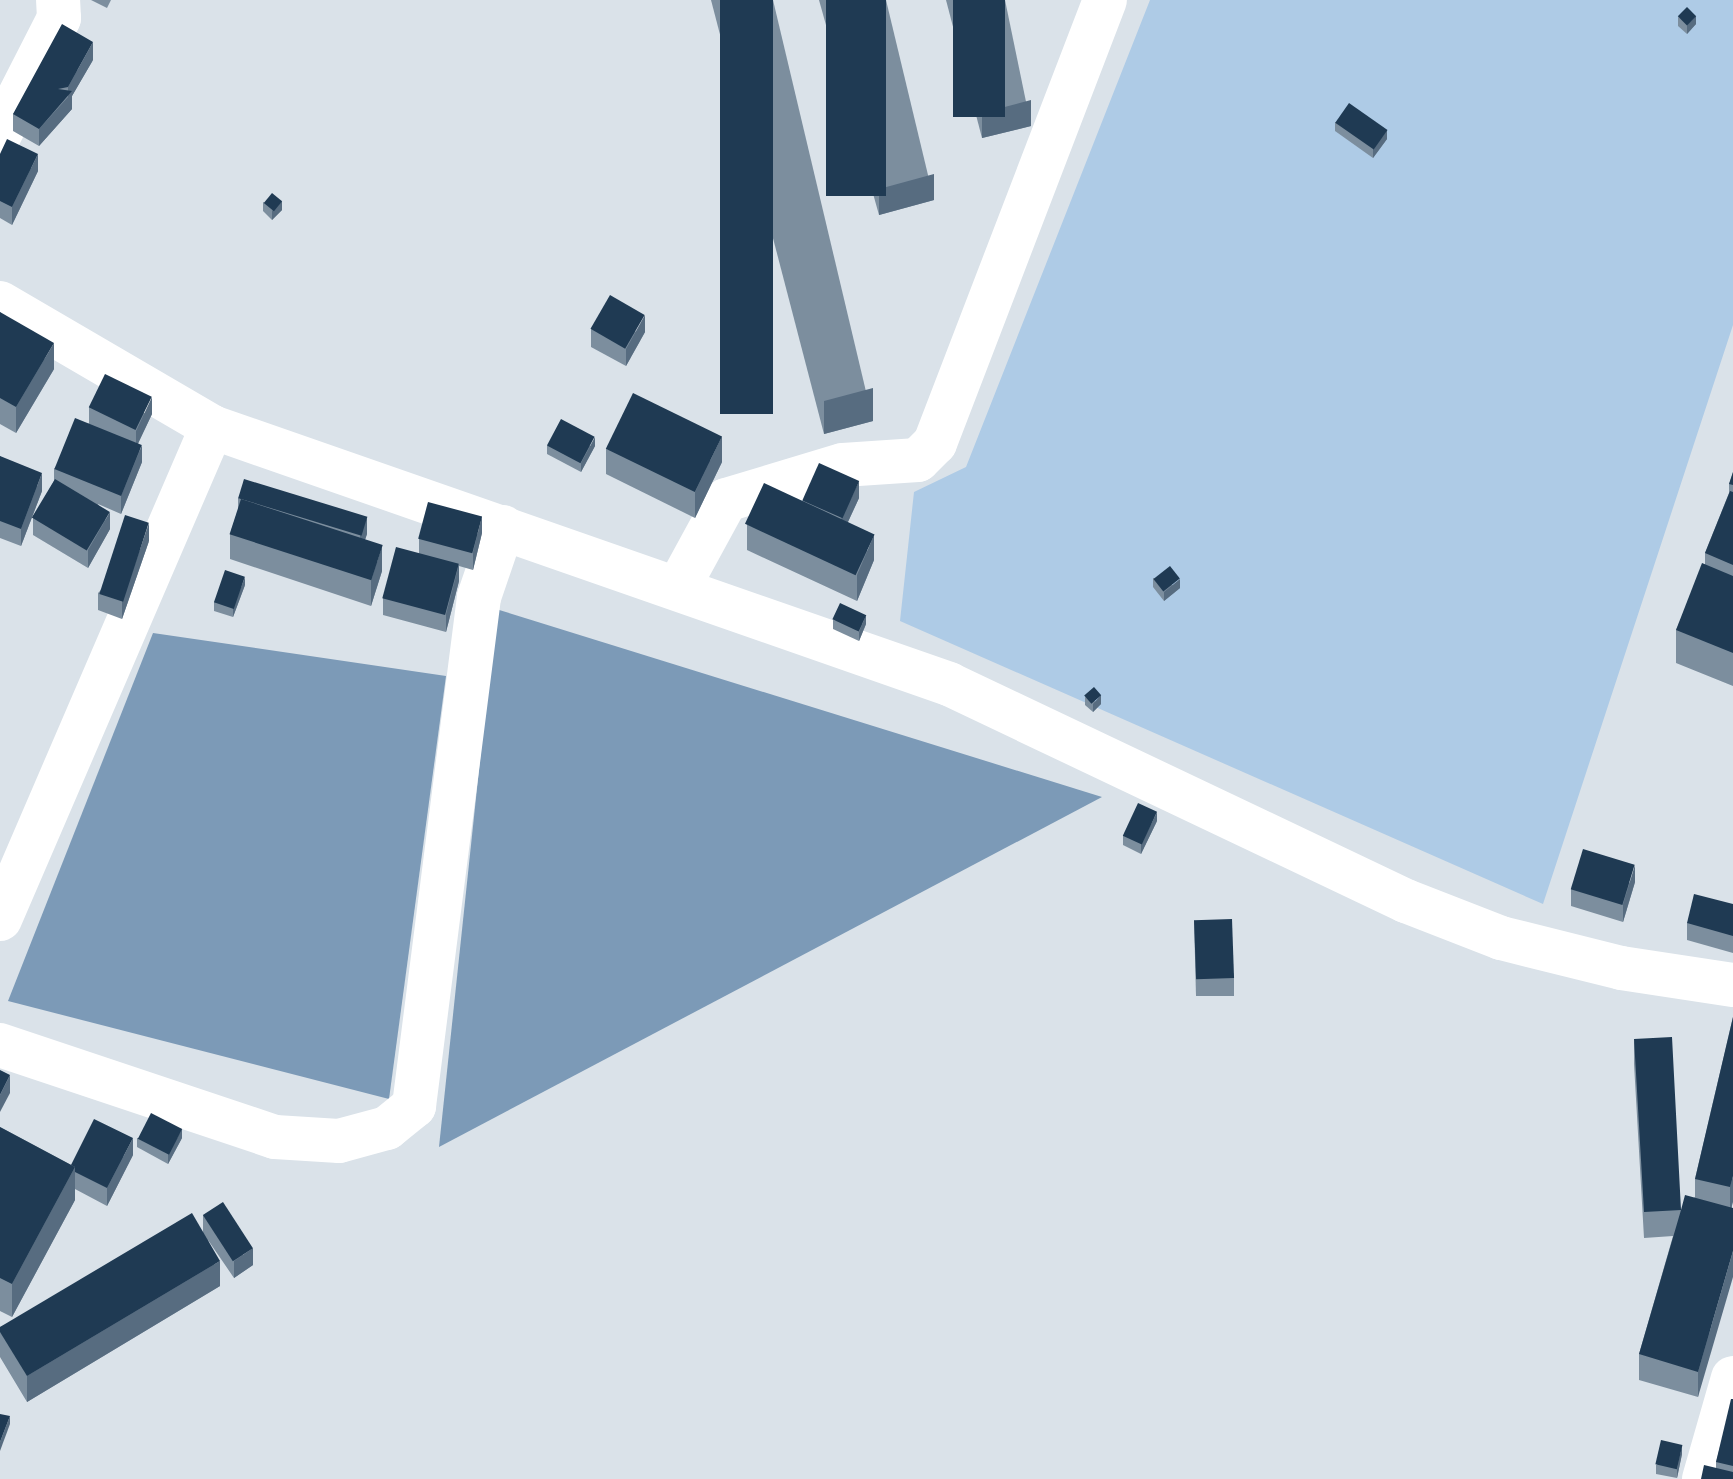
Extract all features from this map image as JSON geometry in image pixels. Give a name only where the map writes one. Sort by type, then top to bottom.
[{"type":"street","points":[[0,134],[59,18],[58,0]]},
{"type":"street","points":[[678,588],[726,500],[843,465],[918,460],[935,443],[1105,0]]},
{"type":"street","points":[[0,303],[212,427],[949,684],[1406,901],[1501,938],[1621,968],[1733,985]]},
{"type":"street","points":[[0,919],[212,427]]},
{"type":"street","points":[[0,1045],[275,1137],[339,1141],[387,1128],[414,1106],[479,597],[503,527]]},
{"type":"street","points":[[1704,1479],[1733,1378]]},
{"type":"shaded area","points":[[1150,0],[1733,0],[1733,325],[1543,904],[900,621],[914,492],[966,467]]},
{"type":"shaded area","points":[[496,609],[1102,797],[439,1147]]},
{"type":"shaded area","points":[[153,633],[446,676],[389,1099],[8,1001]]},
{"type":"building","points":[[720,0],[773,0],[773,414],[720,414]]},
{"type":"building","points":[[826,0],[886,0],[886,196],[826,196]]},
{"type":"building","points":[[953,0],[1005,0],[1005,117],[953,117]]},
{"type":"building","points":[[1687,7],[1696,16],[1687,25],[1678,16]]},
{"type":"building","points":[[62,24],[93,42],[68,87],[58,89],[72,91],[39,129],[13,114]]},
{"type":"building","points":[[1349,103],[1388,130],[1374,150],[1335,123]]},
{"type":"building","points":[[7,139],[38,154],[12,207],[0,201],[0,154]]},
{"type":"building","points":[[272,193],[282,201],[274,211],[264,203]]},
{"type":"building","points":[[610,295],[645,315],[625,349],[590,329]]},
{"type":"building","points":[[0,312],[54,343],[16,407],[0,398]]},
{"type":"building","points":[[105,374],[152,397],[136,430],[89,407]]},
{"type":"building","points":[[633,393],[722,436],[695,492],[606,449]]},
{"type":"building","points":[[75,418],[142,445],[121,496],[54,469]]},
{"type":"building","points":[[561,419],[595,437],[580,463],[547,445]]},
{"type":"building","points":[[0,456],[42,473],[21,529],[0,521]]},
{"type":"building","points":[[819,463],[859,481],[843,518],[802,500]]},
{"type":"building","points":[[55,479],[110,512],[87,551],[32,518]]},
{"type":"building","points":[[244,479],[367,517],[362,536],[238,498]]},
{"type":"building","points":[[764,483],[875,535],[856,575],[745,524]]},
{"type":"building","points":[[1730,491],[1733,492],[1733,565],[1705,553]]},
{"type":"building","points":[[241,499],[383,545],[371,580],[230,534]]},
{"type":"building","points":[[428,502],[482,516],[472,553],[418,539]]},
{"type":"building","points":[[125,515],[149,523],[123,602],[99,594]]},
{"type":"building","points":[[396,547],[459,564],[445,615],[382,598]]},
{"type":"building","points":[[1702,563],[1733,576],[1733,653],[1676,630]]},
{"type":"building","points":[[1170,566],[1180,579],[1163,592],[1153,579]]},
{"type":"building","points":[[225,570],[245,577],[234,609],[214,602]]},
{"type":"building","points":[[840,603],[866,615],[859,632],[832,619]]},
{"type":"building","points":[[1094,687],[1101,695],[1091,704],[1084,696]]},
{"type":"building","points":[[1138,803],[1157,812],[1142,845],[1123,836]]},
{"type":"building","points":[[1583,849],[1635,865],[1622,905],[1571,889]]},
{"type":"building","points":[[1694,894],[1733,904],[1733,936],[1687,923]]},
{"type":"building","points":[[1232,919],[1234,978],[1196,979],[1194,920]]},
{"type":"building","points":[[1733,1017],[1733,1176],[1730,1187],[1695,1179]]},
{"type":"building","points":[[1672,1037],[1681,1210],[1644,1212],[1634,1039]]},
{"type":"building","points":[[0,1070],[10,1075],[0,1095]]},
{"type":"building","points":[[151,1113],[182,1129],[169,1155],[138,1139]]},
{"type":"building","points":[[94,1119],[133,1138],[107,1188],[75,1172],[75,1167],[71,1165]]},
{"type":"building","points":[[0,1127],[75,1167],[12,1284],[0,1278]]},
{"type":"building","points":[[1685,1195],[1733,1208],[1733,1251],[1698,1372],[1639,1354]]},
{"type":"building","points":[[223,1202],[253,1248],[233,1261],[203,1215]]},
{"type":"building","points":[[192,1213],[220,1261],[27,1376],[0,1332],[0,1327]]},
{"type":"building","points":[[1733,1399],[1733,1466],[1716,1462]]},
{"type":"building","points":[[0,1414],[10,1416],[0,1442]]},
{"type":"building","points":[[1661,1440],[1682,1445],[1677,1469],[1655,1464]]},
{"type":"building","points":[[1704,1465],[1733,1472],[1733,1479],[1701,1479]]}]
